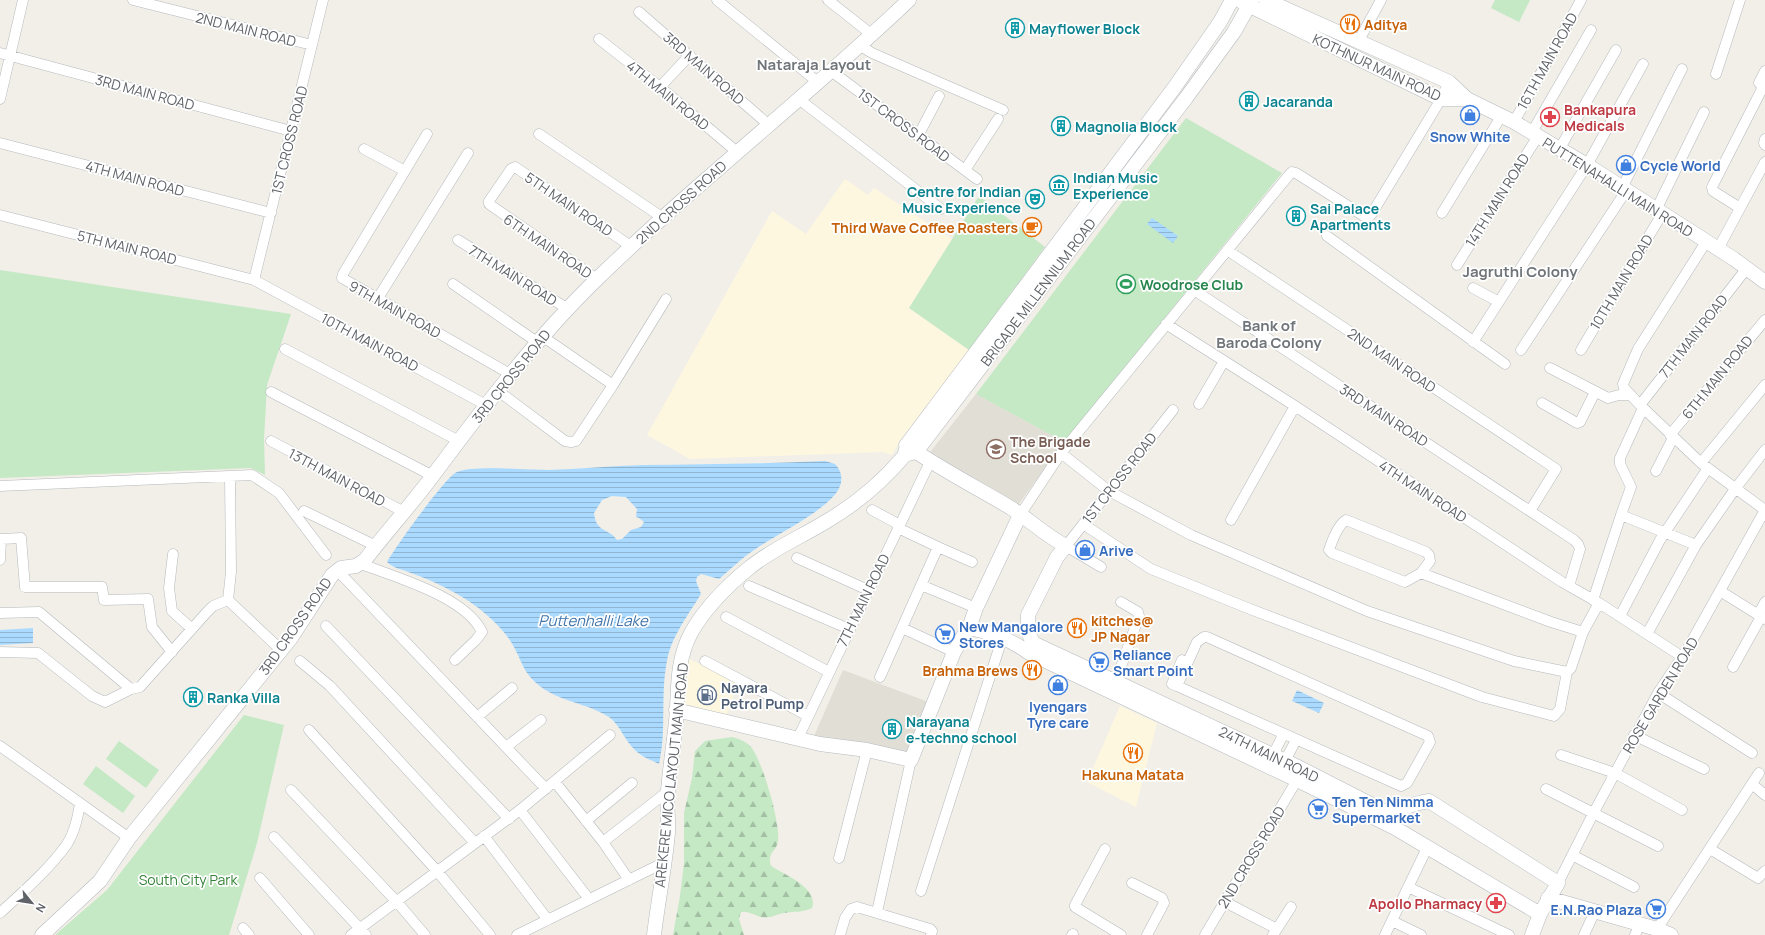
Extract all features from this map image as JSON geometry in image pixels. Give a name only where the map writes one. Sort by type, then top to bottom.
[{"type":"street","points":[[0,99],[5,55],[23,0]]},
{"type":"street","name":"2ND MAIN ROAD","points":[[133,0],[312,46]]},
{"type":"street","name":"1ST CROSS ROAD","points":[[254,280],[323,0]]},
{"type":"street","points":[[716,0],[819,83]]},
{"type":"street","points":[[828,0],[871,34]]},
{"type":"street","points":[[1101,567],[1051,538],[1020,515],[909,451],[1174,88],[1220,22],[1232,0]]},
{"type":"street","name":"KOTHNUR MAIN ROAD","points":[[1266,0],[1449,82],[1467,98]]},
{"type":"street","points":[[1358,42],[1381,0]]},
{"type":"street","name":"16TH MAIN ROAD","points":[[1442,213],[1508,118],[1581,0]]},
{"type":"street","points":[[1716,74],[1740,0]]},
{"type":"street","name":"2ND CROSS ROAD","points":[[568,309],[597,279],[662,218],[819,83],[904,1]]},
{"type":"street","name":"BRIGADE MILLENNIUM ROAD","points":[[909,451],[1186,98],[1234,32],[1246,2]]},
{"type":"street","name":"KOTHNUR MAIN ROAD","points":[[1246,2],[1441,99],[1467,98]]},
{"type":"street","name":"3RD MAIN ROAD","points":[[639,12],[690,54],[769,125]]},
{"type":"street","name":"14TH MAIN ROAD","points":[[1457,265],[1535,134],[1591,30]]},
{"type":"street","name":"4TH MAIN ROAD","points":[[599,39],[660,87],[737,152]]},
{"type":"street","points":[[858,45],[872,53],[1003,110]]},
{"type":"street","points":[[1560,148],[1616,50]]},
{"type":"street","points":[[660,87],[690,54]]},
{"type":"street","name":"3RD MAIN ROAD","points":[[5,55],[291,130]]},
{"type":"street","points":[[1473,342],[1587,164],[1642,64]]},
{"type":"street","points":[[1521,350],[1624,190],[1682,69]]},
{"type":"street","name":"1ST CROSS ROAD","points":[[831,71],[977,179]]},
{"type":"street","points":[[1740,208],[1716,194],[1712,188],[1765,86],[1759,83],[1765,71]]},
{"type":"street","points":[[877,912],[911,760],[954,652],[969,628],[976,608],[1020,515],[1062,453],[1166,324],[1292,172],[1367,218],[1441,99],[1449,82]]},
{"type":"street","points":[[918,136],[939,96]]},
{"type":"street","name":"PUTTENAHALLI MAIN ROAD","points":[[1467,98],[1508,118],[1587,164],[1624,190],[1747,268],[1765,282]]},
{"type":"street","points":[[800,100],[942,209]]},
{"type":"street","name":"10TH MAIN ROAD","points":[[1581,350],[1659,212],[1704,112]]},
{"type":"street","points":[[965,170],[998,119]]},
{"type":"street","name":"9TH MAIN ROAD","points":[[427,134],[342,278],[510,374]]},
{"type":"street","points":[[539,134],[662,218]]},
{"type":"street","points":[[1765,139],[1765,145]]},
{"type":"street","name":"4TH MAIN ROAD","points":[[0,143],[271,213]]},
{"type":"street","points":[[364,149],[405,171]]},
{"type":"street","points":[[378,298],[468,153]]},
{"type":"street","points":[[1765,162],[1740,208],[1638,349],[1623,384],[1624,388],[1641,406],[1704,466],[1765,510]]},
{"type":"street","name":"5TH MAIN ROAD","points":[[499,212],[489,204],[489,201],[511,169],[515,167],[632,247]]},
{"type":"street","name":"6TH MAIN ROAD","points":[[499,212],[597,279]]},
{"type":"street","name":"5TH MAIN ROAD","points":[[0,215],[254,280]]},
{"type":"street","points":[[1327,236],[1505,364]]},
{"type":"street","name":"7TH MAIN ROAD","points":[[458,240],[568,309]]},
{"type":"street","name":"2ND MAIN ROAD","points":[[1227,250],[1556,470],[1530,511]]},
{"type":"street","name":"7TH MAIN ROAD","points":[[1083,524],[1151,569],[1250,609],[1482,697],[1554,716],[1560,710],[1567,672],[1571,668],[1583,632],[1596,601],[1621,515],[1631,487],[1620,464],[1620,458],[1641,406],[1747,268]]},
{"type":"street","name":"10TH MAIN ROAD","points":[[254,280],[486,405]]},
{"type":"street","points":[[453,284],[613,386]]},
{"type":"street","points":[[1473,288],[1499,302]]},
{"type":"street","name":"3RD MAIN ROAD","points":[[1194,290],[1574,540],[1580,549],[1569,586]]},
{"type":"street","points":[[497,390],[565,441],[576,441],[613,386],[666,299]]},
{"type":"street","name":"3RD CROSS ROAD","points":[[42,935],[94,888],[129,838],[281,650],[298,627],[327,580],[337,570],[361,564],[433,476],[497,390],[540,339],[568,309]]},
{"type":"street","name":"6TH MAIN ROAD","points":[[1656,471],[1672,437],[1765,320]]},
{"type":"street","name":"4TH MAIN ROAD","points":[[1166,324],[1569,586],[1596,601],[1681,656]]},
{"type":"street","points":[[285,348],[459,441]]},
{"type":"street","points":[[1199,404],[1224,361]]},
{"type":"street","points":[[1550,368],[1608,398],[1619,395],[1631,395]]},
{"type":"street","points":[[1620,616],[1665,532],[1704,466],[1765,385]]},
{"type":"street","points":[[271,392],[433,476]]},
{"type":"street","points":[[1542,403],[1577,423],[1580,422],[1595,392]]},
{"type":"street","points":[[1231,520],[1294,406]]},
{"type":"street","name":"1ST CROSS ROAD","points":[[1066,546],[1172,410]]},
{"type":"street","name":"13TH MAIN ROAD","points":[[271,441],[404,512]]},
{"type":"street","points":[[1647,634],[1696,544],[1765,450]]},
{"type":"street","name":"AREKERE MICO LAYOUT MAIN ROAD","points":[[654,935],[668,833],[667,792],[678,681],[682,656],[691,633],[706,611],[724,590],[750,567],[780,547],[828,521],[847,508],[883,479],[909,451]]},
{"type":"street","points":[[1062,453],[1109,491],[1191,535],[1367,611],[1514,661],[1567,672]]},
{"type":"street","name":"7TH MAIN ROAD","points":[[798,738],[930,462]]},
{"type":"street","points":[[0,486],[252,476],[279,493],[326,555]]},
{"type":"street","points":[[228,600],[232,572],[230,477]]},
{"type":"street","points":[[872,510],[938,547],[972,562]]},
{"type":"street","name":"ROSE GARDEN ROAD","points":[[1558,882],[1634,735],[1658,693],[1681,656],[1688,648],[1765,510]]},
{"type":"street","points":[[304,511],[376,546]]},
{"type":"street","points":[[1621,515],[1696,544]]},
{"type":"street","points":[[1346,520],[1426,552],[1429,555],[1430,561],[1421,573],[1405,582],[1332,554],[1329,550],[1342,522],[1346,520]]},
{"type":"street","points":[[0,560],[1,539],[21,538],[25,586],[102,587],[104,600],[148,599],[152,627],[172,652]]},
{"type":"street","points":[[1028,648],[1028,615],[1058,557],[1066,546]]},
{"type":"street","points":[[880,677],[938,547]]},
{"type":"street","points":[[172,554],[170,588],[172,610],[192,629]]},
{"type":"street","points":[[797,558],[868,590]]},
{"type":"street","points":[[361,564],[410,582],[443,597],[467,612],[478,624],[482,632],[476,640],[455,660]]},
{"type":"street","points":[[337,570],[546,789]]},
{"type":"street","points":[[1421,573],[1551,622],[1583,632]]},
{"type":"street","points":[[921,585],[976,608]]},
{"type":"street","points":[[749,586],[850,629]]},
{"type":"street","points":[[1720,591],[1761,617]]},
{"type":"street","points":[[0,652],[38,653],[92,696],[105,702],[131,689],[140,687],[214,606],[228,600]]},
{"type":"street","points":[[228,600],[281,650]]},
{"type":"street","points":[[1116,681],[1139,616],[1138,612],[1121,602]]},
{"type":"street","points":[[1733,667],[1761,617],[1765,602]]},
{"type":"street","points":[[0,613],[39,612],[131,689]]},
{"type":"street","points":[[726,617],[829,672]]},
{"type":"street","points":[[326,626],[509,819]]},
{"type":"street","points":[[902,628],[954,652]]},
{"type":"street","name":"24TH MAIN ROAD","points":[[969,628],[983,631],[1116,681],[1279,758],[1388,813],[1400,810],[1417,802],[1429,801],[1558,882]]},
{"type":"street","points":[[1177,686],[1197,642],[1204,637],[1207,637],[1428,736],[1430,739],[1407,783],[1401,786],[1283,735],[1172,684],[1182,660]]},
{"type":"street","points":[[921,891],[1002,639]]},
{"type":"street","name":"24TH MAIN ROAD","points":[[1028,648],[1395,828],[1540,914]]},
{"type":"street","points":[[300,661],[330,686],[475,843]]},
{"type":"street","points":[[705,662],[808,716]]},
{"type":"street","points":[[477,717],[512,688]]},
{"type":"street","points":[[1658,693],[1752,753]]},
{"type":"street","points":[[676,710],[820,744],[867,750],[911,760]]},
{"type":"street","points":[[506,747],[541,720]]},
{"type":"street","points":[[309,730],[437,871],[490,935]]},
{"type":"street","points":[[1279,758],[1283,735]]},
{"type":"street","points":[[1634,735],[1704,769]]},
{"type":"street","points":[[351,935],[359,927],[397,902],[484,836],[509,819],[610,736]]},
{"type":"street","points":[[1279,758],[1296,740]]},
{"type":"street","points":[[0,746],[129,838]]},
{"type":"street","points":[[839,858],[867,750]]},
{"type":"street","points":[[1561,755],[1615,773],[1682,810]]},
{"type":"street","points":[[1657,929],[1759,773]]},
{"type":"street","name":"2ND CROSS ROAD","points":[[1206,935],[1297,780]]},
{"type":"street","points":[[554,782],[603,842],[629,880]]},
{"type":"street","points":[[586,821],[632,783]]},
{"type":"street","points":[[1752,784],[1765,795]]},
{"type":"street","points":[[1546,789],[1658,846]]},
{"type":"street","points":[[291,790],[397,902],[425,935]]},
{"type":"street","points":[[603,842],[667,792]]},
{"type":"street","points":[[0,913],[35,881],[66,846],[77,817],[80,803]]},
{"type":"street","points":[[520,810],[589,899]]},
{"type":"street","points":[[484,836],[548,920]]},
{"type":"street","points":[[274,837],[366,935]]},
{"type":"street","points":[[1385,935],[1427,848]]},
{"type":"street","points":[[1710,848],[1758,878],[1765,871]]},
{"type":"street","points":[[1105,849],[1075,907],[1121,935]]},
{"type":"street","points":[[1572,855],[1634,886]]},
{"type":"street","points":[[517,935],[663,863]]},
{"type":"street","points":[[260,878],[308,935]]},
{"type":"street","points":[[1532,935],[1540,914],[1558,882]]},
{"type":"street","points":[[1132,883],[1162,898],[1164,903],[1147,935]]},
{"type":"street","points":[[1408,888],[1509,935]]},
{"type":"street","points":[[1548,898],[1595,911],[1638,930],[1657,929],[1672,935]]},
{"type":"street","points":[[1225,902],[1275,932],[1291,907]]},
{"type":"street","points":[[840,935],[851,908],[857,907],[930,929],[932,931],[931,935]]},
{"type":"street","points":[[1584,935],[1595,911]]},
{"type":"street","points":[[1392,921],[1421,935]]},
{"type":"shaded area","points":[[845,179],[868,195],[874,188],[952,239],[909,308],[969,350],[902,438],[892,455],[883,452],[690,459],[647,435],[772,211],[806,234]]},
{"type":"shaded area","name":"The Brigade School","points":[[976,394],[1064,442],[1018,505],[927,456]]},
{"type":"shaded area","name":"Nayara Petrol Pump","points":[[687,658],[738,683],[726,717],[680,706]]},
{"type":"shaded area","points":[[843,670],[931,703],[911,749],[903,753],[814,736]]},
{"type":"shaded area","points":[[1120,706],[1157,723],[1136,807],[1087,782]]},
{"type":"green space","points":[[1495,0],[1530,0],[1519,22],[1491,8]]},
{"type":"green space","name":"Woodrose Club","points":[[1186,118],[1282,173],[1064,442],[976,394]]},
{"type":"green space","points":[[979,196],[1045,247],[969,350],[909,308]]},
{"type":"green space","points":[[0,270],[291,314],[267,385],[264,439],[265,475],[251,468],[0,478]]},
{"type":"green space","name":"South City Park","points":[[244,715],[284,725],[257,843],[229,935],[55,935],[107,890]]},
{"type":"green space","points":[[732,737],[740,739],[751,747],[760,765],[770,792],[777,821],[778,833],[776,848],[770,857],[771,866],[806,888],[811,894],[813,901],[812,908],[805,911],[784,913],[768,917],[741,912],[739,919],[744,935],[673,935],[684,863],[684,813],[692,778],[695,751],[705,741]]},
{"type":"green space","points":[[119,741],[159,770],[146,788],[106,759]]},
{"type":"green space","points":[[96,766],[135,796],[123,813],[83,784]]},
{"type":"water","name":"Woodrose Club","points":[[1152,218],[1178,236],[1173,243],[1147,224]]},
{"type":"water","name":"Puttenhalli Lake","points":[[825,461],[837,466],[841,477],[840,486],[835,494],[826,503],[803,520],[752,551],[719,579],[701,574],[697,577],[696,581],[701,594],[676,635],[667,661],[664,687],[663,739],[659,764],[635,750],[613,720],[609,717],[559,697],[540,686],[526,671],[512,643],[500,628],[473,604],[439,584],[395,568],[387,562],[409,529],[442,486],[451,476],[464,470],[487,468],[547,470],[644,465]],"holes":[[[612,496],[626,497],[637,509],[636,517],[644,522],[641,527],[631,530],[622,539],[617,540],[614,536],[597,524],[594,513],[602,500]]]},
{"type":"water","points":[[33,628],[33,643],[0,645],[0,630]]},
{"type":"water","points":[[1297,690],[1324,703],[1319,713],[1292,701]]},
{"type":"place","name":"Aditya","points":[[1350,24]]},
{"type":"place","name":"Mayflower Block","points":[[1015,28]]},
{"type":"place","name":"Jacaranda","points":[[1249,101]]},
{"type":"place","name":"Snow White","points":[[1470,115]]},
{"type":"place","name":"Bankapura Medicals","points":[[1550,117]]},
{"type":"place","name":"Magnolia Block","points":[[1061,126]]},
{"type":"place","name":"Cycle World","points":[[1626,165]]},
{"type":"place","name":"Indian Music Experience","points":[[1059,185]]},
{"type":"place","name":"Centre for Indian Music Experience","points":[[1035,199]]},
{"type":"place","name":"Sai Palace Apartments","points":[[1296,216]]},
{"type":"place","name":"Third Wave Coffee Roasters","points":[[1032,227]]},
{"type":"place","name":"Woodrose Club","points":[[1126,284]]},
{"type":"place","name":"The Brigade School","points":[[996,449]]},
{"type":"place","name":"Arive","points":[[1085,550]]},
{"type":"place","name":"kitches@ JP Nagar","points":[[1077,628]]},
{"type":"place","name":"New Mangalore Stores","points":[[945,634]]},
{"type":"place","name":"Reliance Smart Point","points":[[1099,662]]},
{"type":"place","name":"Brahma Brews","points":[[1032,670]]},
{"type":"place","name":"Iyengars Tyre care","points":[[1058,685]]},
{"type":"place","name":"Nayara Petrol Pump","points":[[707,695]]},
{"type":"place","name":"Ranka Villa","points":[[193,697]]},
{"type":"place","name":"Narayana e-techno school","points":[[892,729]]},
{"type":"place","name":"Hakuna Matata","points":[[1133,753]]},
{"type":"place","name":"Ten Ten Nimma Supermarket","points":[[1318,809]]},
{"type":"place","name":"Apollo Pharmacy","points":[[1496,903]]},
{"type":"place","name":"E.N.Rao Plaza","points":[[1656,909]]},
{"type":"district","name":"Nataraja Layout","points":[[814,64]]},
{"type":"district","name":"Jagruthi Colony","points":[[1520,271]]},
{"type":"district","name":"Bank of Baroda Colony","points":[[1269,334]]}]
